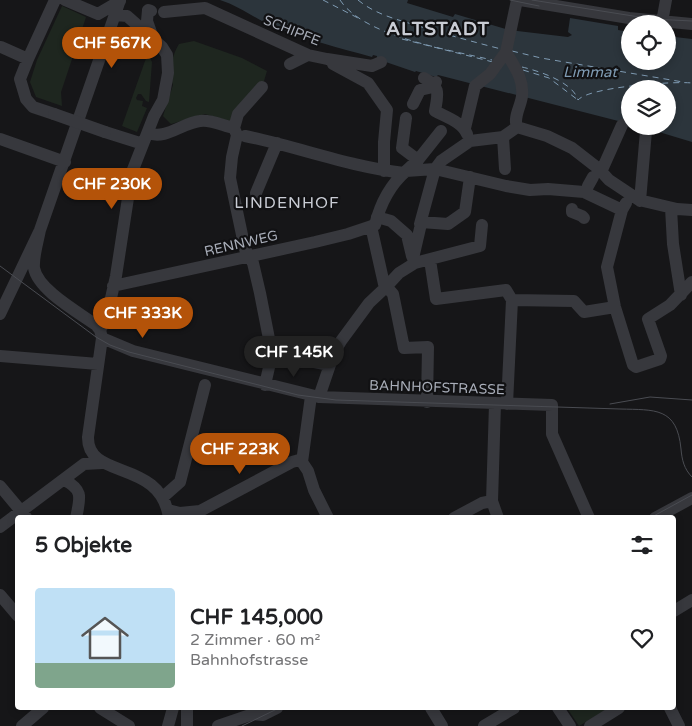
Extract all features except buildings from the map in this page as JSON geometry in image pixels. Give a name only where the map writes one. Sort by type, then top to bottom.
[{"type":"street","points":[[55,0],[20,79],[26,100],[33,107],[105,132],[145,138],[200,121],[240,134],[360,166],[405,172],[435,169],[506,187],[530,190],[548,189],[592,180],[609,180],[636,198],[671,208],[692,210]]},
{"type":"street","points":[[0,314],[40,230],[121,15],[119,0],[98,14],[65,0]]},
{"type":"street","points":[[470,141],[465,128],[475,86],[490,74],[506,52],[518,0],[599,7],[638,15]]},
{"type":"street","points":[[663,15],[666,0]]},
{"type":"street","name":"SCHIPFE","points":[[164,12],[205,8],[308,54],[372,66],[381,62]]},
{"type":"street","points":[[151,10],[148,10],[147,21],[154,40]]},
{"type":"street","points":[[121,15],[162,47],[166,55],[168,73],[164,100],[154,116],[132,172],[116,276],[101,334],[88,444],[93,456],[102,463],[140,477],[163,497],[168,514],[200,512],[299,460],[308,470],[314,490],[326,515]]},
{"type":"street","points":[[676,21],[689,22]]},
{"type":"street","points":[[1,47],[28,59]]},
{"type":"street","points":[[506,52],[521,77],[522,96],[516,119],[517,127]]},
{"type":"street","points":[[290,64],[308,54]]},
{"type":"street","points":[[327,59],[368,83],[387,110],[384,170]]},
{"type":"street","points":[[413,104],[420,90],[432,87],[432,81],[437,94],[435,111],[446,124],[465,128]]},
{"type":"street","points":[[262,87],[238,114],[240,134],[232,157],[230,178],[245,249],[253,263],[272,354],[265,385]]},
{"type":"street","points":[[406,118],[402,148],[418,160]]},
{"type":"street","points":[[427,402],[428,347],[404,348],[393,294],[385,286],[374,223],[391,187],[418,160],[446,124]]},
{"type":"street","points":[[517,127],[546,136],[572,148],[592,180],[622,210]]},
{"type":"street","points":[[302,462],[315,397],[341,342],[369,303],[413,259],[420,223],[435,169],[442,161],[470,141],[504,137],[517,127]]},
{"type":"street","points":[[592,180],[621,127]]},
{"type":"street","points":[[645,135],[636,198],[622,210],[607,267],[615,308],[633,365],[636,367],[660,359],[661,356],[648,319],[670,305],[692,282]]},
{"type":"street","points":[[504,137],[505,169]]},
{"type":"street","points":[[0,139],[65,162]]},
{"type":"street","points":[[256,193],[277,143]]},
{"type":"street","points":[[407,235],[420,223],[448,224],[465,212],[470,178]]},
{"type":"street","points":[[671,208],[673,244],[681,295]]},
{"type":"street","points":[[572,209],[572,212],[584,218]]},
{"type":"street","points":[[374,223],[391,221],[407,235],[413,259]]},
{"type":"street","name":"RENNWEG","points":[[113,286],[348,234],[374,223]]},
{"type":"street","points":[[413,259],[430,260],[466,248],[480,246],[482,226]]},
{"type":"street","name":"BAHNHOFSTRASSE","points":[[40,230],[34,266],[38,278],[47,289],[96,325],[101,334],[129,350],[315,397],[552,405],[552,434],[588,515]]},
{"type":"street","points":[[430,260],[436,299],[506,290],[512,300],[492,501],[497,515]]},
{"type":"street","points":[[512,300],[574,300],[584,312],[615,308]]},
{"type":"street","points":[[272,354],[330,364]]},
{"type":"street","points":[[0,356],[98,364]]},
{"type":"street","points":[[163,497],[180,482],[205,385]]},
{"type":"street","points":[[0,486],[24,514],[84,464],[102,463]]},
{"type":"street","points":[[64,480],[79,491],[76,515]]},
{"type":"street","points":[[661,515],[692,498]]},
{"type":"street","points":[[460,515],[492,501]]},
{"type":"street","points":[[0,527],[15,519]]},
{"type":"street","points":[[0,595],[15,613]]},
{"type":"street","points":[[676,610],[692,600]]},
{"type":"street","points":[[22,726],[40,710]]},
{"type":"street","points":[[103,710],[129,726]]},
{"type":"street","points":[[168,726],[172,710]]},
{"type":"street","points":[[187,710],[187,726]]},
{"type":"street","points":[[218,726],[253,714],[263,715],[273,710]]},
{"type":"street","points":[[432,710],[442,726]]},
{"type":"street","points":[[484,726],[511,710]]},
{"type":"street","points":[[559,710],[570,726]]},
{"type":"street","points":[[590,726],[616,710]]},
{"type":"street","points":[[671,710],[678,726]]},
{"type":"shaded area","points":[[62,6],[86,17],[61,92],[62,106],[36,97],[30,82],[37,60]]},
{"type":"shaded area","points":[[194,41],[242,58],[267,71],[264,81],[242,104],[233,122],[205,114],[171,124],[163,116],[173,85],[171,70],[174,53],[179,44]]},
{"type":"shaded area","points":[[150,58],[152,62],[149,102],[141,94],[138,94],[136,98],[143,101],[142,106],[147,108],[137,132],[122,126],[145,61]]},
{"type":"shaded area","points":[[568,710],[606,710],[579,726]]},
{"type":"water","name":"Limmat","points":[[220,0],[408,0],[407,3],[453,17],[455,14],[509,30],[568,37],[572,35],[568,32],[570,18],[618,26],[618,30],[621,30],[621,70],[676,70],[676,37],[692,39],[692,142],[669,135],[676,135],[676,80],[621,80],[621,122],[438,75],[436,77],[415,72],[377,59],[377,56],[373,55],[372,57],[360,54],[284,31],[234,5]]},
{"type":"ferry route","points":[[323,0],[358,18]]},
{"type":"ferry route","points":[[340,0],[352,13],[368,24],[388,33],[432,46],[492,60]]},
{"type":"ferry route","points":[[358,0],[372,10],[396,19],[501,49]]},
{"type":"ferry route","points":[[402,39],[493,62]]},
{"type":"ferry route","points":[[512,51],[541,58],[683,82]]},
{"type":"ferry route","points":[[522,67],[546,74],[563,83],[570,88],[578,100],[585,95],[614,88],[650,84],[692,83]]},
{"type":"ferry route","points":[[523,70],[549,78],[578,100]]},
{"type":"tram line","points":[[510,0],[539,6]]},
{"type":"tram line","points":[[532,0],[652,19],[692,21]]},
{"type":"tram line","points":[[0,266],[96,337],[110,345],[129,352],[298,395],[336,400],[654,411],[669,418],[675,425],[679,435],[684,464],[692,477]]},
{"type":"tram line","points":[[610,404],[650,397],[692,400]]},
{"type":"tram line","points":[[655,515],[692,495]]},
{"type":"tram line","points":[[242,726],[275,710]]},
{"type":"district","name":"ALTSTADT","points":[[438,28]]},
{"type":"district","name":"LINDENHOF","points":[[287,202]]}]
